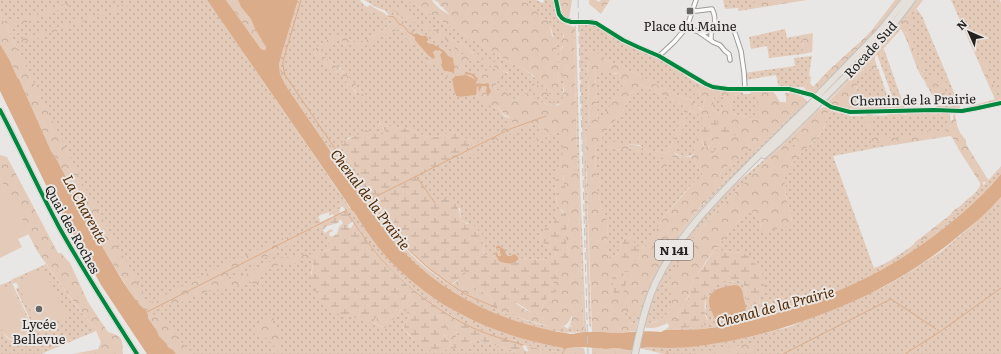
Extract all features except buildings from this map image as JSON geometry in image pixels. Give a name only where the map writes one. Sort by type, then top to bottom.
[{"type":"highway","name":"Rocade Sud","points":[[824,94],[881,30],[905,0]]},
{"type":"highway","name":"Rocade Sud","points":[[824,94],[858,64],[886,34],[912,0]]},
{"type":"highway","name":"N 141","points":[[635,354],[643,317],[655,285],[679,243],[721,193],[824,94]]},
{"type":"street","points":[[556,0],[561,17],[568,22],[576,22]]},
{"type":"street","points":[[659,56],[687,27],[696,0]]},
{"type":"street","points":[[693,10],[712,9],[714,11],[715,18],[711,40]]},
{"type":"street","name":"Chemin de la Prairie","points":[[581,22],[596,23],[623,40],[659,56],[713,87],[728,89],[789,90],[812,95],[831,107],[850,112],[934,110],[962,111],[1001,103]]},
{"type":"street","points":[[687,27],[720,44],[729,54],[730,60]]},
{"type":"street","points":[[697,32],[707,33],[714,27],[730,28],[734,30],[741,51],[745,89]]},
{"type":"street","name":"Quai des Roches","points":[[0,110],[34,180],[80,264],[137,354]]},
{"type":"green space","points":[[0,0],[207,0],[351,210],[354,212],[378,247],[395,266],[434,298],[471,319],[510,335],[563,348],[564,350],[561,354],[558,352],[542,350],[519,344],[496,336],[454,317],[434,304],[397,275],[381,258],[341,204],[336,209],[320,215],[309,230],[320,226],[328,237],[329,240],[327,247],[329,250],[323,251],[316,259],[310,260],[313,263],[311,274],[341,315],[358,318],[384,328],[401,310],[406,312],[409,316],[408,321],[403,328],[416,343],[450,349],[469,347],[472,341],[478,340],[515,351],[517,354],[176,354],[157,331],[111,262],[78,203],[83,186],[0,13]]},
{"type":"green space","points":[[226,0],[238,0],[241,7],[251,19],[266,49],[261,49]]},
{"type":"green space","points":[[298,0],[356,0],[365,9],[377,12],[392,20],[392,22],[385,29],[359,44],[353,42],[345,36],[334,36],[322,43],[313,52],[326,66],[342,75],[348,85],[355,92],[363,93],[342,70],[319,51],[337,38],[356,48],[399,29],[404,31],[409,42],[418,46],[419,50],[426,56],[429,63],[438,63],[442,70],[443,69],[447,72],[447,77],[452,79],[456,96],[476,95],[487,104],[499,109],[504,116],[527,126],[534,124],[543,128],[544,131],[534,148],[549,135],[559,133],[563,146],[563,153],[557,170],[555,184],[557,214],[554,222],[544,229],[538,239],[554,251],[556,255],[543,260],[519,259],[518,257],[508,256],[498,245],[496,248],[500,249],[501,256],[499,257],[495,254],[491,258],[488,257],[483,251],[484,245],[477,228],[461,220],[460,208],[435,203],[416,176],[476,146],[475,142],[453,132],[431,138],[411,129],[388,126],[379,120],[386,133],[385,134],[366,131],[348,138],[341,146],[363,179],[361,186],[383,222],[406,249],[433,274],[476,300],[507,314],[513,313],[516,317],[547,326],[564,326],[568,329],[570,325],[571,327],[575,326],[580,332],[562,332],[532,326],[487,310],[458,296],[416,265],[380,225],[366,202],[286,86],[280,74],[279,64]]},
{"type":"green space","points":[[356,0],[360,0],[367,7],[370,5],[389,17],[391,17],[386,12],[392,11],[395,16],[403,19],[406,27],[408,26],[417,32],[415,34],[412,33],[427,54],[435,57],[433,52],[439,50],[442,52],[440,55],[443,69],[439,70],[438,63],[431,65],[426,56],[417,46],[409,42],[405,37],[404,31],[400,29],[391,32],[359,49],[337,39],[329,44],[327,48],[322,49],[319,52],[351,79],[366,99],[362,99],[359,93],[348,85],[342,75],[326,66],[313,52],[322,43],[336,35],[345,36],[353,42],[359,44],[381,32],[392,22],[392,20],[383,18],[375,11],[365,10]]},
{"type":"green space","points":[[364,0],[407,0],[512,64],[521,67],[552,91],[559,89],[558,55],[551,28],[537,11],[523,0],[536,0],[543,3],[544,0],[554,0],[558,18],[568,25],[562,23],[560,27],[563,39],[563,45],[560,51],[563,77],[563,98],[559,103],[553,106],[544,103],[538,114],[534,113],[527,117],[524,116],[520,98],[511,100],[500,91],[496,90],[497,82],[503,71],[509,74],[505,67],[502,67],[499,63],[492,63],[488,61],[488,66],[492,65],[497,69],[492,73],[480,74],[478,80],[474,74],[467,72],[467,68],[462,67],[460,64],[470,57],[483,61],[473,52],[469,51],[468,48],[448,36],[454,46],[463,52],[463,54],[460,55],[457,54],[457,52],[450,52],[447,48],[443,49],[431,44],[420,34],[407,28],[403,19]]},
{"type":"green space","points":[[407,0],[432,0],[437,7],[450,15],[443,7],[440,6],[439,3],[434,0],[523,0],[549,22],[558,55],[559,89],[552,91],[521,67],[512,64]]},
{"type":"green space","points":[[559,0],[572,0],[569,19],[563,13]]},
{"type":"green space","points":[[589,0],[596,0],[599,2],[601,0],[610,0],[601,14],[589,4]]},
{"type":"green space","points":[[723,0],[751,0],[755,2],[757,8],[739,11],[738,8],[725,9]]},
{"type":"green space","points":[[751,0],[807,0],[757,8],[755,2]]},
{"type":"green space","points":[[895,0],[900,0],[869,39],[816,94],[813,95],[807,92],[804,87],[809,75],[811,77],[810,83],[813,87],[872,30]]},
{"type":"green space","points":[[917,0],[919,0],[887,40],[828,101],[827,100],[874,51]]},
{"type":"green space","points":[[919,0],[923,0],[909,19],[916,22],[905,32],[909,36],[914,35],[916,40],[911,43],[918,56],[921,56],[925,66],[923,69],[924,72],[926,71],[927,74],[921,76],[901,29],[884,48],[884,59],[882,60],[880,53],[875,56],[877,71],[873,72],[871,69],[868,70],[870,75],[868,76],[864,69],[856,79],[857,86],[853,96],[862,105],[874,106],[876,109],[873,111],[850,110],[833,107],[828,104],[828,102],[864,66],[887,40]]},
{"type":"green space","points":[[951,0],[1000,0],[1001,102],[975,108],[961,109],[995,99]]},
{"type":"green space","points":[[70,2],[72,3],[71,5],[20,25],[7,28],[84,186],[143,291],[145,298],[144,301],[161,301],[161,297],[231,261],[236,263],[239,259],[270,244],[277,243],[282,238],[287,238],[291,233],[300,236],[300,239],[294,244],[277,249],[267,257],[231,274],[228,279],[246,274],[266,263],[285,257],[314,254],[316,255],[316,259],[306,258],[295,264],[287,263],[269,269],[262,273],[258,278],[258,283],[262,285],[260,288],[247,280],[233,289],[210,290],[175,305],[163,305],[153,311],[145,309],[139,304],[128,289],[78,203],[51,151],[19,79],[0,44],[0,13],[6,25],[8,23]]},
{"type":"green space","points":[[125,4],[127,5],[123,9],[93,17],[36,39],[23,42],[20,40],[93,16]]},
{"type":"green space","points":[[393,5],[396,5],[397,8],[401,6],[408,14],[418,21],[440,31],[445,36],[438,42],[433,41],[434,30],[427,30],[415,22],[412,23],[404,15],[401,16],[392,9]]},
{"type":"green space","points":[[917,9],[922,16],[961,109],[937,108],[926,83],[921,76],[927,74],[923,68],[921,56],[918,56],[911,43],[916,40],[909,36],[905,31],[916,22],[908,19]]},
{"type":"green space","points":[[562,23],[574,27],[583,332],[580,332],[575,326],[573,327],[570,325],[572,315],[569,322],[564,326],[551,327],[516,317],[513,313],[507,314],[497,310],[497,305],[507,299],[527,311],[540,314],[542,307],[550,295],[556,291],[552,285],[559,277],[555,275],[555,273],[561,267],[569,253],[565,236],[569,219],[566,216],[566,213],[561,210],[557,204],[562,188],[564,173],[560,175],[557,173],[562,159],[563,146],[560,144],[559,133],[549,135],[534,148],[531,144],[544,131],[543,128],[534,124],[516,130],[495,142],[493,140],[486,142],[476,149],[478,153],[471,156],[461,156],[459,160],[455,161],[449,157],[513,123],[509,117],[499,109],[490,105],[482,104],[481,99],[476,95],[476,85],[478,85],[479,88],[486,86],[491,91],[485,84],[476,84],[481,73],[488,70],[492,73],[497,69],[492,65],[488,66],[484,64],[484,61],[499,63],[508,71],[512,71],[512,74],[503,71],[503,77],[497,82],[496,90],[500,91],[502,88],[507,90],[507,94],[511,96],[512,100],[520,98],[525,93],[543,103],[552,106],[559,105],[560,99],[563,98],[562,96],[564,91],[560,51],[563,47],[561,42],[564,35],[561,33],[560,27],[556,26]]},
{"type":"green space","points":[[579,24],[594,25],[622,42],[662,60],[697,83],[695,86],[700,94],[705,98],[703,110],[690,98],[685,99],[621,65],[607,61],[601,54],[587,55],[590,131],[585,132],[591,327],[589,325]]},
{"type":"green space","points":[[576,25],[586,332],[583,332],[577,151],[574,27]]},
{"type":"green space","points":[[785,29],[787,38],[802,35],[803,54],[769,58],[767,46],[751,49],[749,37]]},
{"type":"green space","points":[[813,33],[812,52],[803,54],[802,35]]},
{"type":"green space","points":[[448,36],[468,48],[469,51],[482,56],[484,59],[480,62],[479,60],[474,62],[470,57],[469,61],[464,65],[460,64],[462,67],[467,68],[467,72],[465,72],[476,80],[466,75],[455,76],[452,79],[447,77],[447,72],[454,71],[454,68],[456,67],[446,52],[439,47],[443,49],[445,47],[448,48],[447,50],[450,52],[457,52],[457,54],[460,55],[463,54],[463,52],[460,52],[447,43],[445,40]]},
{"type":"green space","points":[[884,49],[905,109],[873,111],[874,106],[862,105],[853,96],[857,87],[856,79],[865,68],[867,75],[868,70],[871,69],[877,71],[878,68],[891,107],[896,107],[877,54],[880,53],[881,58]]},
{"type":"green space","points":[[589,53],[601,54],[607,61],[621,65],[685,99],[690,98],[702,110],[704,108],[703,105],[705,98],[699,92],[693,94],[692,91],[697,83],[712,89],[739,92],[740,94],[738,95],[732,94],[730,96],[733,98],[730,113],[757,120],[759,95],[754,94],[755,92],[774,92],[780,102],[786,102],[785,93],[800,95],[807,101],[757,149],[752,145],[739,160],[721,172],[719,176],[722,180],[725,179],[733,168],[737,169],[701,206],[677,237],[665,256],[638,314],[632,315],[629,311],[625,314],[624,319],[628,323],[637,324],[636,331],[615,333],[592,332],[585,132],[590,131],[587,55]],"holes":[[[595,72],[607,75],[608,73],[616,73],[620,75],[625,82],[598,125]],[[641,85],[684,106],[684,112],[669,151],[664,153],[644,149],[640,146],[615,142],[606,143],[606,146],[620,150],[635,148],[638,152],[648,152],[664,158],[661,161],[660,171],[664,171],[671,157],[692,159],[702,172],[703,177],[696,180],[663,218],[638,259],[619,253],[609,259],[606,248],[608,237],[607,221],[602,210],[597,189],[601,184],[596,173],[595,146],[601,141],[602,136],[623,111],[630,95]],[[714,96],[727,98],[720,114],[712,110]],[[688,111],[701,115],[701,132],[694,145],[695,154],[690,157],[676,155],[674,152],[677,144],[677,138],[681,133]],[[704,126],[737,134],[726,135],[720,138],[720,143],[712,155],[708,148],[716,136],[715,133],[709,138],[705,148],[702,141]]]},
{"type":"green space","points":[[812,56],[809,75],[804,87],[779,88],[776,75],[746,80],[745,73],[795,66],[794,58]]},
{"type":"green space","points":[[982,61],[989,63],[991,67],[988,71],[996,93],[995,95],[993,95],[979,62]]},
{"type":"green space","points":[[595,71],[620,75],[625,82],[598,126]]},
{"type":"green space","points":[[932,75],[934,75],[938,82],[946,80],[945,94],[942,97],[943,102],[941,103],[934,84],[930,88],[926,85],[929,81],[934,82]]},
{"type":"green space","points":[[532,81],[535,85],[539,85],[546,89],[548,93],[555,95],[558,98],[557,101],[551,103],[549,97],[543,98],[540,94],[532,93]]},
{"type":"green space","points":[[641,85],[684,106],[684,112],[669,151],[664,153],[644,149],[640,145],[627,144],[607,146],[620,150],[635,148],[638,152],[648,152],[664,158],[664,171],[671,157],[692,159],[702,172],[703,178],[696,180],[663,218],[645,248],[641,246],[634,246],[626,236],[617,254],[609,259],[606,248],[608,237],[607,221],[602,210],[597,189],[601,184],[596,173],[595,146],[601,141],[602,136],[623,111],[630,95]]},
{"type":"green space","points":[[739,92],[743,92],[743,94],[751,94],[750,92],[755,92],[755,94],[759,95],[758,120],[730,113],[733,98],[730,96],[731,94],[738,95],[740,94]]},
{"type":"green space","points":[[714,96],[727,98],[720,114],[712,110]]},
{"type":"green space","points":[[807,101],[808,102],[712,197],[686,227],[671,249],[656,276],[637,324],[628,323],[624,320],[624,314],[629,311],[638,314],[657,271],[670,247],[701,206],[737,169],[722,180],[719,176],[723,170],[736,162],[752,145],[757,149]]},
{"type":"green space","points":[[823,107],[832,111],[827,113],[824,128],[816,139],[793,162],[783,179],[786,187],[785,192],[792,221],[787,226],[764,232],[761,229],[760,221],[750,209],[736,224],[731,227],[729,232],[706,261],[690,285],[691,291],[679,310],[677,319],[672,326],[669,327],[668,323],[653,328],[644,326],[645,323],[656,322],[669,312],[672,299],[668,285],[672,273],[689,245],[703,226],[785,143],[794,148],[798,141],[797,138],[793,141],[789,140]]},
{"type":"green space","points":[[819,108],[820,109],[790,139],[793,141],[797,137],[798,141],[793,149],[785,143],[703,226],[689,245],[668,285],[672,297],[671,308],[665,316],[656,322],[645,323],[659,284],[668,267],[688,235],[700,220],[726,192],[788,139]]},
{"type":"green space","points":[[688,111],[701,115],[703,119],[701,132],[694,145],[695,154],[684,156],[674,152],[677,144],[677,138],[681,133]]},
{"type":"green space","points":[[832,111],[851,116],[950,114],[951,134],[833,156],[874,268],[897,256],[932,230],[973,195],[1001,166],[1001,174],[976,201],[935,236],[901,259],[863,280],[803,305],[751,320],[701,329],[680,330],[681,328],[708,320],[705,313],[705,296],[710,292],[714,285],[723,281],[731,282],[743,280],[748,307],[759,306],[760,296],[742,253],[715,250],[729,232],[731,226],[736,224],[750,209],[760,221],[761,229],[792,221],[785,191],[786,187],[782,179],[800,154],[816,140],[824,128],[827,113]]},
{"type":"green space","points":[[902,112],[946,112],[948,114],[945,116],[939,114],[913,116],[905,114],[897,116],[887,115]]},
{"type":"green space","points":[[710,114],[716,118],[718,124],[738,131],[737,134],[730,138],[726,135],[720,138],[720,143],[712,155],[710,155],[709,149],[716,136],[715,133],[709,138],[706,148],[702,140],[704,126]]},
{"type":"green space","points":[[867,114],[873,115],[870,119],[876,137],[898,138],[931,130],[942,132],[947,130],[947,124],[949,121],[953,120],[953,115],[955,114],[958,128],[966,140],[966,144],[989,180],[987,182],[983,182],[982,188],[974,195],[980,186],[980,183],[950,136],[894,145],[880,141],[876,143],[871,141],[872,135],[864,120]]},
{"type":"green space","points":[[379,120],[388,126],[411,129],[431,138],[453,132],[475,142],[476,144],[463,149],[459,155],[456,154],[450,157],[451,159],[416,176],[435,203],[445,198],[450,198],[456,203],[461,220],[467,224],[472,224],[477,228],[478,233],[482,233],[481,239],[484,245],[483,252],[488,257],[491,258],[495,255],[504,262],[517,261],[519,259],[543,260],[553,257],[556,255],[554,251],[538,239],[544,229],[554,222],[557,214],[557,204],[562,212],[566,213],[566,216],[569,219],[565,236],[569,253],[567,257],[568,260],[564,267],[561,267],[555,273],[555,275],[559,277],[558,281],[553,282],[553,286],[557,291],[546,300],[540,314],[532,313],[517,303],[513,303],[507,299],[497,305],[497,310],[488,306],[492,304],[490,296],[480,290],[474,291],[468,279],[464,276],[466,273],[464,271],[462,273],[463,275],[451,286],[417,259],[395,236],[388,227],[391,226],[395,220],[394,218],[384,207],[379,208],[377,211],[361,186],[363,184],[363,179],[341,146],[342,142],[366,130],[385,134],[386,133]]},
{"type":"green space","points":[[0,155],[7,157],[58,253],[61,253],[70,263],[88,302],[108,332],[120,337],[122,341],[123,354],[73,354],[98,349],[101,342],[96,331],[37,251],[0,178]]},
{"type":"green space","points":[[557,173],[564,173],[563,182],[565,185],[565,190],[557,202],[555,184]]},
{"type":"green space","points":[[0,178],[29,234],[18,239],[22,247],[0,258]]},
{"type":"green space","points":[[970,197],[972,198],[929,236],[917,245],[914,243],[950,215]]},
{"type":"green space","points":[[1001,197],[1001,354],[663,354],[640,348],[692,346],[740,339],[789,327],[884,287],[905,275],[942,251],[968,229]]},
{"type":"green space","points":[[341,204],[343,206],[341,207],[339,213],[346,210],[353,221],[348,225],[348,227],[351,228],[354,223],[379,256],[400,279],[417,293],[448,314],[441,314],[438,317],[438,321],[440,324],[444,324],[448,328],[444,336],[452,344],[454,344],[456,340],[457,334],[456,331],[451,329],[456,327],[457,319],[488,333],[524,345],[522,347],[527,352],[528,350],[526,346],[542,349],[540,354],[517,354],[515,351],[478,340],[472,341],[469,347],[459,347],[439,352],[429,350],[416,343],[404,330],[409,316],[406,312],[401,310],[413,293],[411,293],[384,324],[378,318],[375,319],[374,323],[372,323],[357,318],[340,315],[332,310],[323,302],[313,287],[311,275],[313,263],[305,258],[309,257],[311,259],[316,259],[316,253],[329,250],[327,247],[329,241],[325,233],[331,229],[333,231],[329,233],[329,235],[332,237],[337,234],[339,227],[343,223],[341,220],[339,220],[338,223],[327,226],[323,230],[320,226],[308,230],[319,217],[320,222],[333,217],[333,214],[329,216],[329,212],[336,209]]},
{"type":"green space","points":[[384,207],[390,212],[395,220],[391,226],[388,227],[377,213],[379,208]]},
{"type":"green space","points":[[626,236],[631,237],[634,240],[634,246],[641,246],[645,248],[638,259],[630,264],[619,253],[617,254]]},
{"type":"green space","points":[[715,250],[742,253],[750,257],[762,273],[765,288],[760,296],[759,306],[755,308],[752,306],[748,307],[743,280],[721,283],[714,285],[714,291],[705,296],[705,313],[709,325],[681,328],[680,330],[665,330],[672,326],[672,322],[677,319],[683,302],[687,300],[691,291],[690,285]]},
{"type":"green space","name":"Lycée Bellevue","points":[[46,264],[96,331],[41,354],[0,354],[0,325],[6,337],[15,341],[26,336],[30,327],[14,292],[11,289],[0,287],[0,285],[11,281],[35,330],[16,289],[19,287],[41,330],[43,269],[13,284],[11,280]]},
{"type":"green space","points":[[43,268],[68,316],[41,330],[16,282]]},
{"type":"green space","points":[[464,271],[466,273],[465,276],[471,283],[474,291],[480,290],[490,296],[492,304],[488,306],[451,286]]},
{"type":"green space","points":[[624,271],[629,271],[623,294],[618,300],[614,297],[612,277],[615,277],[619,281],[622,279]]},
{"type":"green space","points":[[0,287],[11,289],[14,292],[29,322],[30,329],[28,335],[24,339],[13,340],[3,332],[0,325]]},
{"type":"green space","points":[[411,293],[413,293],[413,295],[385,328],[374,323],[376,318],[378,318],[384,324]]},
{"type":"green space","points":[[153,314],[162,319],[193,354],[176,354],[168,347],[159,336],[148,317],[148,315]]},
{"type":"green space","points":[[441,314],[448,314],[457,319],[457,324],[454,329],[457,334],[454,344],[446,339],[444,332],[447,330],[440,325],[438,319]]},
{"type":"green space","points":[[273,315],[274,319],[270,323],[279,329],[281,334],[281,350],[279,352],[271,342],[264,337],[253,334],[262,323]]},
{"type":"green space","points":[[749,343],[754,345],[757,354],[748,354],[747,350],[731,354],[691,354],[692,351],[712,351],[711,349],[713,348],[727,348],[731,345],[733,347]]},
{"type":"green space","points":[[579,347],[584,348],[585,354],[561,354],[567,349]]},
{"type":"green space","points":[[592,348],[632,350],[632,354],[592,354]]},
{"type":"green space","points":[[542,350],[558,352],[561,354],[540,354]]},
{"type":"shaded area","points":[[207,0],[226,0],[261,49],[264,50],[266,47],[251,19],[241,7],[238,0],[298,0],[279,64],[280,74],[286,86],[385,230],[397,245],[423,271],[468,301],[519,322],[558,332],[570,334],[585,332],[615,333],[693,330],[721,327],[766,317],[821,298],[884,269],[922,244],[960,215],[992,185],[1001,174],[1001,197],[987,212],[944,248],[909,272],[854,301],[803,321],[747,338],[697,346],[676,348],[640,348],[630,350],[617,348],[606,349],[573,347],[564,350],[563,348],[510,335],[471,319],[433,298],[395,266],[378,247],[354,212],[351,210]]},
{"type":"shaded area","points":[[411,33],[426,36],[428,38],[427,42],[442,49],[448,56],[453,58],[454,65],[456,67],[454,69],[454,74],[452,72],[444,71],[441,65],[442,62],[440,55],[442,52],[436,50],[433,52],[435,57],[433,59],[415,40],[415,37]]},
{"type":"shaded area","points":[[0,44],[19,79],[51,151],[100,243],[130,293],[145,309],[148,318],[159,336],[176,354],[147,354],[101,285],[45,183],[0,91]]},
{"type":"shaded area","points":[[465,72],[474,74],[478,80],[476,84],[489,84],[491,91],[490,93],[488,95],[486,91],[487,87],[485,86],[482,86],[479,92],[477,85],[476,95],[456,96],[452,79],[455,76],[466,75],[476,80],[471,75],[465,74]]},
{"type":"shaded area","points":[[498,245],[505,250],[508,256],[514,254],[519,259],[509,263],[499,261],[495,254],[496,252],[498,256],[501,256],[500,249],[496,249]]},
{"type":"shaded area","points":[[736,285],[742,290],[746,309],[744,312],[715,319],[709,303],[711,294],[719,289]]},
{"type":"waterway","points":[[285,75],[283,61],[301,0]]},
{"type":"waterway","points":[[388,16],[394,17],[399,24],[404,26],[409,33],[412,34]]},
{"type":"waterway","name":"Chenal de la Prairie","points":[[280,70],[285,75],[370,200],[401,242],[426,266],[450,284],[467,295],[497,308]]},
{"type":"waterway","name":"Chenal de la Prairie","points":[[369,200],[510,129],[546,116]]},
{"type":"waterway","points":[[416,176],[435,203]]},
{"type":"waterway","points":[[147,312],[346,211],[383,261],[418,294],[445,313],[473,328],[523,345]]},
{"type":"waterway","points":[[905,354],[941,331],[1001,288]]},
{"type":"waterway","points":[[783,354],[891,299],[936,329]]},
{"type":"waterway","points":[[562,354],[565,349]]},
{"type":"railway","points":[[578,0],[588,354]]},
{"type":"cycle path","points":[[556,0],[559,14],[565,20],[571,22],[596,23],[623,40],[659,56],[713,87],[728,89],[789,89],[812,95],[831,107],[850,112],[934,110],[962,111],[1001,103]]},
{"type":"cycle path","points":[[0,110],[59,227],[87,275],[137,354]]},
{"type":"place","name":"Place du Maine","points":[[690,11]]},
{"type":"place","name":"Lycée Bellevue","points":[[39,309]]},
{"type":"water label","name":"La Charente","points":[[86,209]]}]
